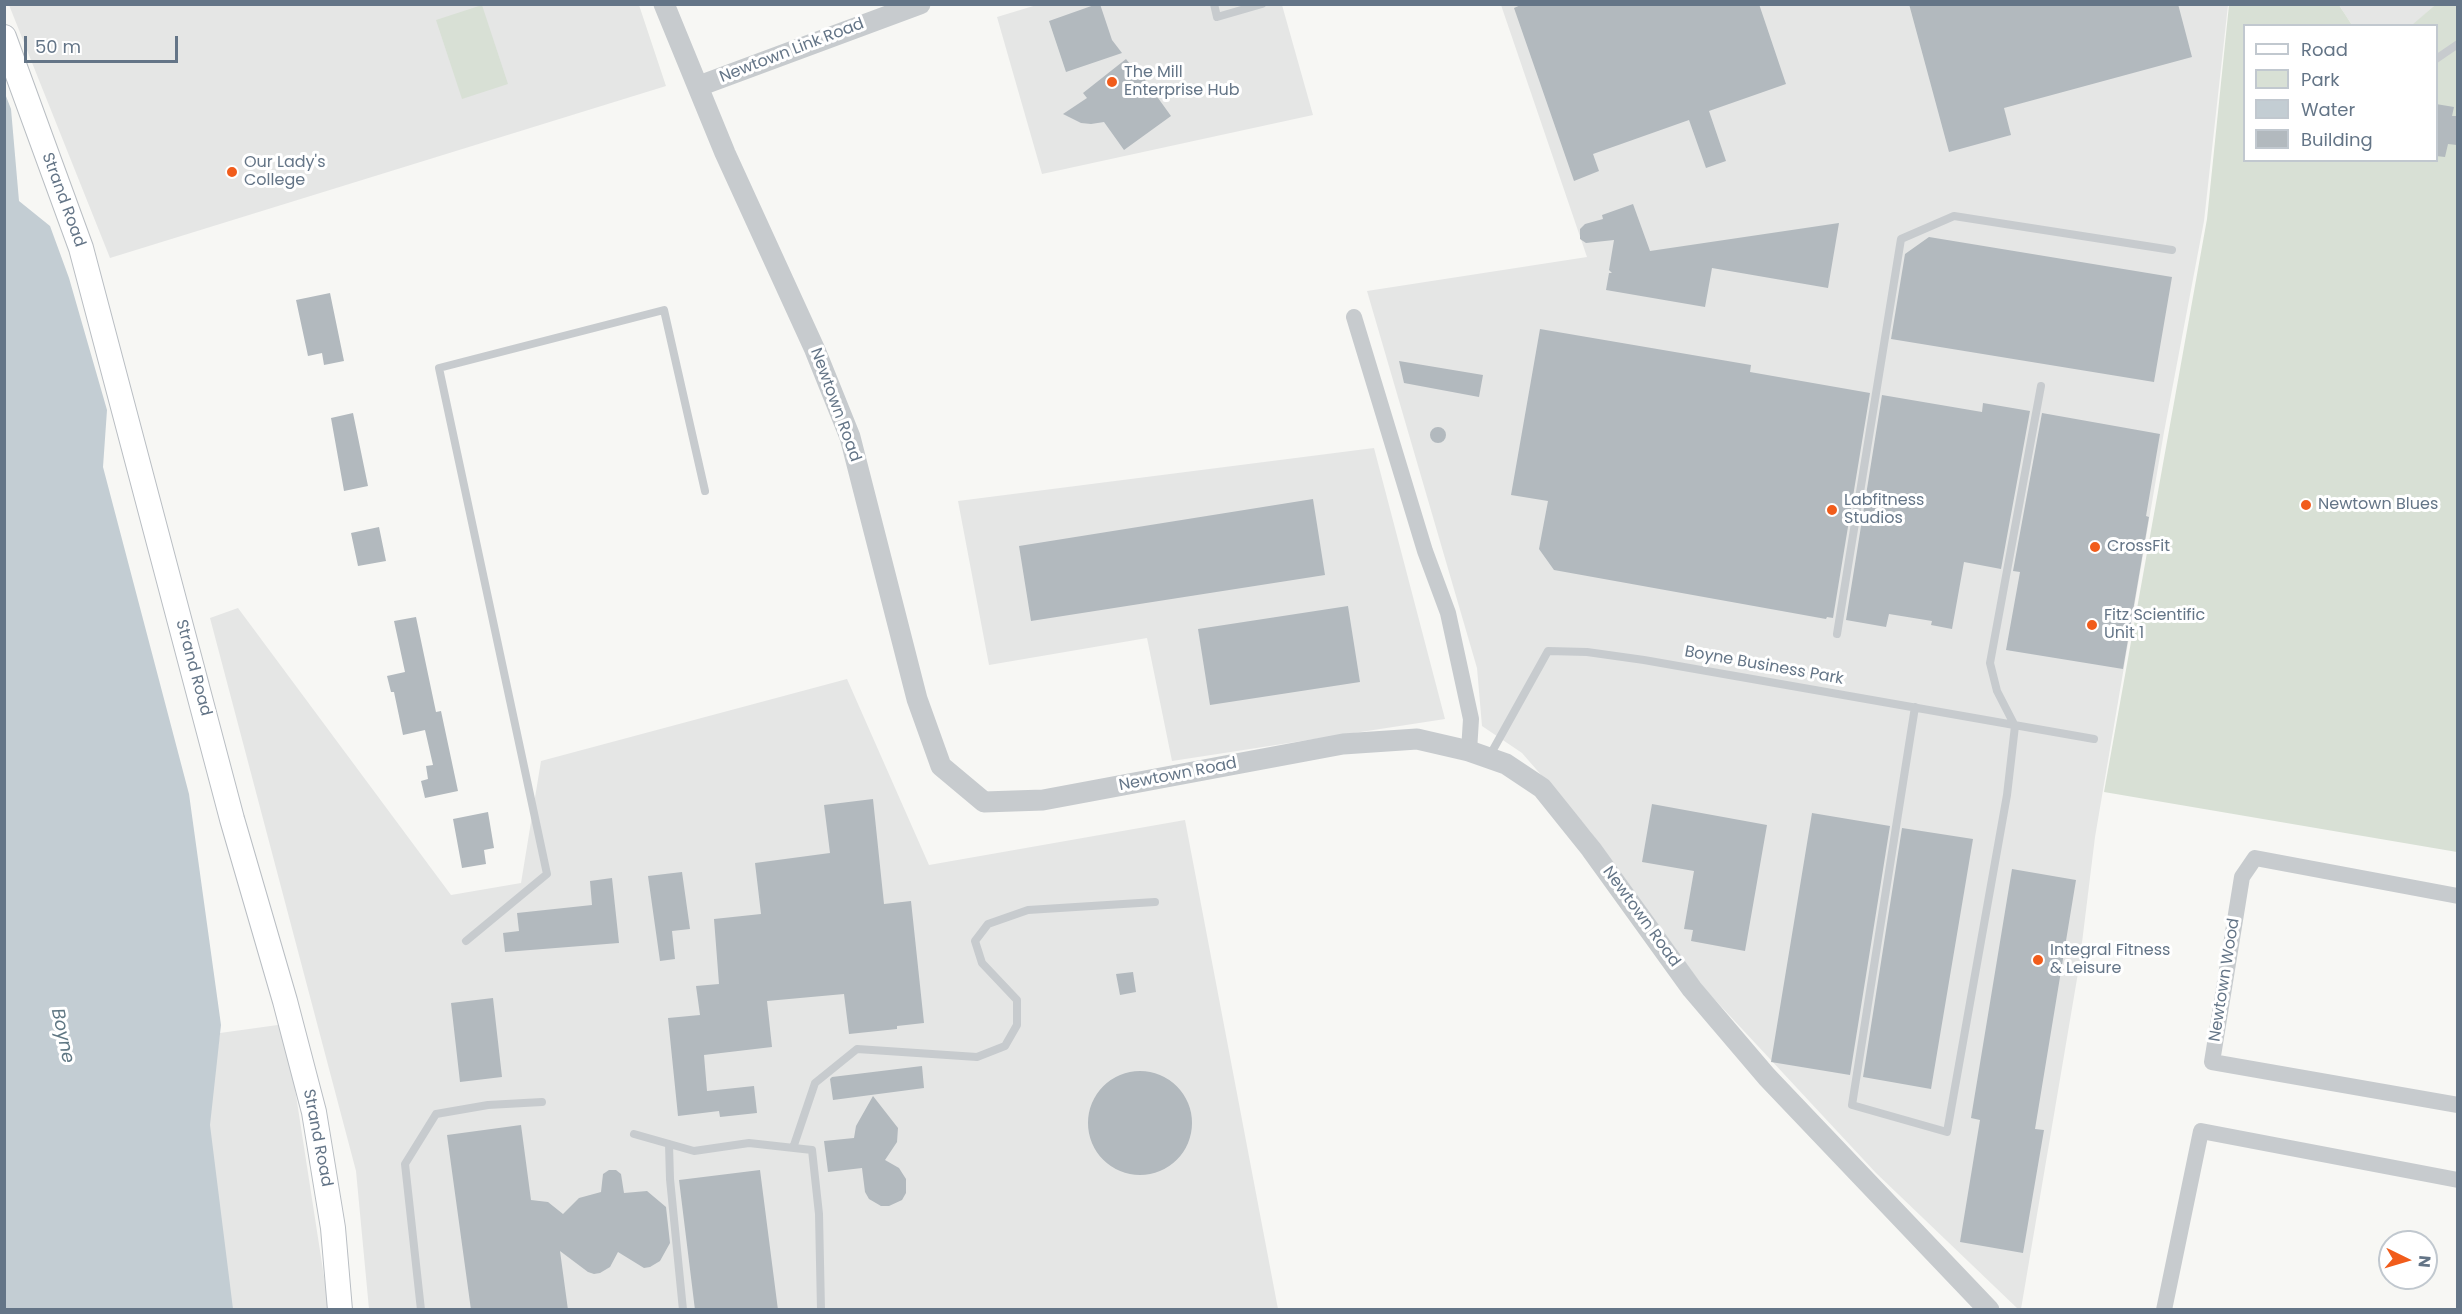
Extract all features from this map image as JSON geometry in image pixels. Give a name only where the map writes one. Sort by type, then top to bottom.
[{"type":"main road","name":"Strand Road","points":[[4,37],[81,248],[232,819],[285,1001],[314,1112],[333,1228],[340,1310]]},
{"type":"street","name":"Newtown Road","points":[[664,4],[725,153],[815,350],[850,437],[917,699],[941,766],[984,802],[1043,800],[1342,744],[1417,739],[1506,764],[1542,788],[1591,849],[1692,989],[1767,1077],[1989,1310]]},
{"type":"street","name":"Newtown Link Road","points":[[699,86],[920,4]]},
{"type":"street","points":[[1354,317],[1425,551],[1448,613],[1478,755]]},
{"type":"street","name":"Newtown Wood","points":[[2457,896],[2255,858],[2242,877],[2212,1062],[2457,1105]]},
{"type":"street","points":[[2164,1310],[2201,1131],[2457,1180]]},
{"type":"lane","points":[[1214,4],[1217,17],[1262,4]]},
{"type":"lane","points":[[2438,58],[2455,48]]},
{"type":"lane","points":[[1837,634],[1901,239],[1954,216],[2172,250]]},
{"type":"lane","points":[[466,941],[547,874],[439,368],[664,310],[705,491]]},
{"type":"lane","points":[[1915,707],[1852,1105],[1947,1132],[2007,795],[2015,726],[1997,691],[1990,663],[2041,386]]},
{"type":"lane","name":"Boyne Business Park","points":[[1478,755],[1548,651],[1587,652],[1644,660],[2094,739]]},
{"type":"lane","points":[[793,1148],[815,1083],[857,1049],[977,1057],[1005,1046],[1017,1025],[1017,1000],[982,963],[975,941],[988,924],[1028,910],[1155,902]]},
{"type":"lane","points":[[421,1310],[405,1164],[436,1114],[488,1105],[542,1102]]},
{"type":"lane","points":[[634,1134],[694,1151],[749,1143],[812,1150],[819,1214],[821,1310]]},
{"type":"lane","points":[[669,1144],[670,1179],[683,1310]]},
{"type":"shaded area","points":[[1040,4],[1282,5],[1313,115],[1042,174],[997,17]]},
{"type":"shaded area","name":"Our Lady's College","points":[[9,5],[639,5],[666,86],[110,258]]},
{"type":"shaded area","points":[[1501,5],[2228,5],[2204,221],[2164,432],[2095,837],[2079,967],[2021,1309],[2018,1309],[1876,1173],[1703,987],[1590,831],[1522,753],[1482,726],[1477,668],[1367,291],[1587,257]]},
{"type":"shaded area","points":[[2339,5],[2435,5],[2414,24],[2351,24]]},
{"type":"shaded area","points":[[1374,448],[1445,719],[1172,761],[1147,638],[989,665],[958,501]]},
{"type":"shaded area","points":[[238,608],[451,895],[521,883],[541,761],[847,679],[929,865],[1185,820],[1278,1309],[369,1309],[356,1171],[210,618]]},
{"type":"shaded area","points":[[285,1024],[329,1309],[227,1309],[206,1135],[220,1033]]},
{"type":"green space","points":[[482,5],[508,84],[462,99],[436,20]]},
{"type":"green space","name":"Newtown Blues","points":[[2229,5],[2339,5],[2351,24],[2243,24],[2243,162],[2438,162],[2438,24],[2413,24],[2435,5],[2457,5],[2457,852],[2104,792],[2207,219]]},
{"type":"water","name":"Boyne","points":[[4,91],[11,109],[19,201],[50,226],[69,278],[107,410],[103,467],[189,794],[221,1025],[210,1125],[233,1309],[5,1309]]},
{"type":"building","points":[[1100,4],[1112,40],[1122,53],[1066,72],[1049,21]]},
{"type":"building","points":[[1523,4],[1759,4],[1786,84],[1709,111],[1726,161],[1706,168],[1689,120],[1593,154],[1599,171],[1574,181],[1514,8]]},
{"type":"building","points":[[1909,4],[2178,4],[2192,57],[2004,108],[2011,135],[1949,152]]},
{"type":"building","points":[[1126,59],[1133,68],[1135,66],[1171,116],[1124,150],[1104,122],[1081,123],[1063,114],[1087,98],[1083,93]]},
{"type":"building","points":[[2438,104],[2454,107],[2452,116],[2457,116],[2457,145],[2448,144],[2445,157],[2438,156]]},
{"type":"building","points":[[1633,204],[1650,251],[1839,223],[1828,288],[1712,268],[1705,307],[1606,290],[1609,273],[1612,273],[1609,270],[1614,240],[1586,243],[1580,239],[1580,229],[1585,224],[1603,219],[1602,215]]},
{"type":"building","points":[[1929,237],[2172,277],[2154,382],[1891,339],[1905,254]]},
{"type":"building","points":[[330,293],[344,361],[324,365],[322,353],[308,356],[296,300]]},
{"type":"building","points":[[1540,329],[1751,365],[1750,372],[1870,393],[1833,618],[1827,617],[1826,619],[1554,570],[1539,549],[1548,501],[1511,495]]},
{"type":"building","points":[[1399,361],[1483,375],[1479,397],[1404,383]]},
{"type":"building","points":[[1882,395],[1982,412],[1983,403],[2030,411],[2001,569],[1964,562],[1952,629],[1931,625],[1932,621],[1889,614],[1886,627],[1846,620]]},
{"type":"building","points":[[353,413],[368,486],[344,491],[331,418]]},
{"type":"building","points":[[2042,413],[2160,434],[2146,516],[2149,517],[2123,669],[2006,650],[2020,572],[2013,571]]},
{"type":"building","points":[[1438,427],[1444,429],[1446,435],[1444,441],[1438,443],[1432,441],[1430,435],[1432,429]]},
{"type":"building","points":[[1313,499],[1325,575],[1031,621],[1019,546]]},
{"type":"building","points":[[379,527],[386,561],[358,566],[351,533]]},
{"type":"building","points":[[1348,606],[1360,682],[1210,705],[1198,629]]},
{"type":"building","points":[[416,617],[436,712],[441,711],[458,791],[425,798],[421,781],[428,779],[426,766],[433,765],[425,730],[403,735],[394,692],[391,692],[387,676],[405,672],[394,621]]},
{"type":"building","points":[[873,799],[884,904],[911,901],[924,1023],[897,1026],[897,1029],[849,1034],[844,994],[767,1001],[772,1047],[704,1055],[707,1091],[754,1086],[757,1113],[720,1117],[719,1111],[678,1116],[668,1018],[700,1015],[696,986],[719,984],[714,919],[761,914],[755,863],[830,853],[824,805]]},
{"type":"building","points":[[1652,804],[1767,825],[1745,951],[1691,941],[1693,930],[1684,929],[1694,871],[1642,862]]},
{"type":"building","points":[[488,812],[494,848],[484,850],[486,864],[462,868],[453,819]]},
{"type":"building","points":[[1812,813],[1890,826],[1850,1075],[1771,1062]]},
{"type":"building","points":[[1902,828],[1973,839],[1931,1089],[1863,1077]]},
{"type":"building","points":[[2012,869],[2076,880],[2035,1129],[2044,1130],[2023,1253],[1960,1242],[1980,1120],[1971,1118]]},
{"type":"building","points":[[682,872],[690,929],[672,931],[675,959],[660,961],[648,876]]},
{"type":"building","points":[[612,878],[619,943],[505,952],[503,933],[519,931],[517,913],[592,905],[590,881]]},
{"type":"building","points":[[1133,972],[1136,992],[1120,995],[1116,974]]},
{"type":"building","points":[[493,998],[502,1077],[460,1082],[451,1003]]},
{"type":"building","points":[[922,1066],[924,1088],[833,1100],[830,1079],[832,1077]]},
{"type":"building","points":[[1140,1071],[1160,1075],[1169,1080],[1183,1094],[1188,1103],[1192,1123],[1188,1143],[1183,1152],[1169,1166],[1160,1171],[1140,1175],[1120,1171],[1111,1166],[1097,1152],[1092,1143],[1088,1123],[1092,1103],[1097,1094],[1111,1080],[1120,1075]]},
{"type":"building","points":[[873,1096],[898,1128],[897,1142],[885,1160],[899,1168],[906,1179],[906,1193],[902,1200],[889,1206],[881,1206],[869,1199],[865,1192],[862,1168],[828,1172],[824,1141],[854,1138],[856,1126]]},
{"type":"building","points":[[521,1125],[531,1200],[548,1202],[563,1214],[579,1198],[601,1192],[603,1174],[609,1170],[616,1170],[621,1174],[624,1193],[647,1191],[666,1207],[670,1243],[660,1261],[644,1268],[618,1252],[610,1267],[594,1274],[560,1251],[568,1310],[471,1310],[447,1135]]},
{"type":"building","points":[[760,1170],[778,1310],[695,1310],[679,1180]]},
{"type":"place","name":"The Mill Enterprise Hub","points":[[1112,82]]},
{"type":"place","name":"Our Lady's College","points":[[232,172]]},
{"type":"place","name":"Newtown Blues","points":[[2306,505]]},
{"type":"place","name":"Labfitness Studios","points":[[1832,510]]},
{"type":"place","name":"CrossFit","points":[[2095,547]]},
{"type":"place","name":"Fitz Scientific Unit 1","points":[[2092,625]]},
{"type":"place","name":"Integral Fitness & Leisure","points":[[2038,960]]}]
